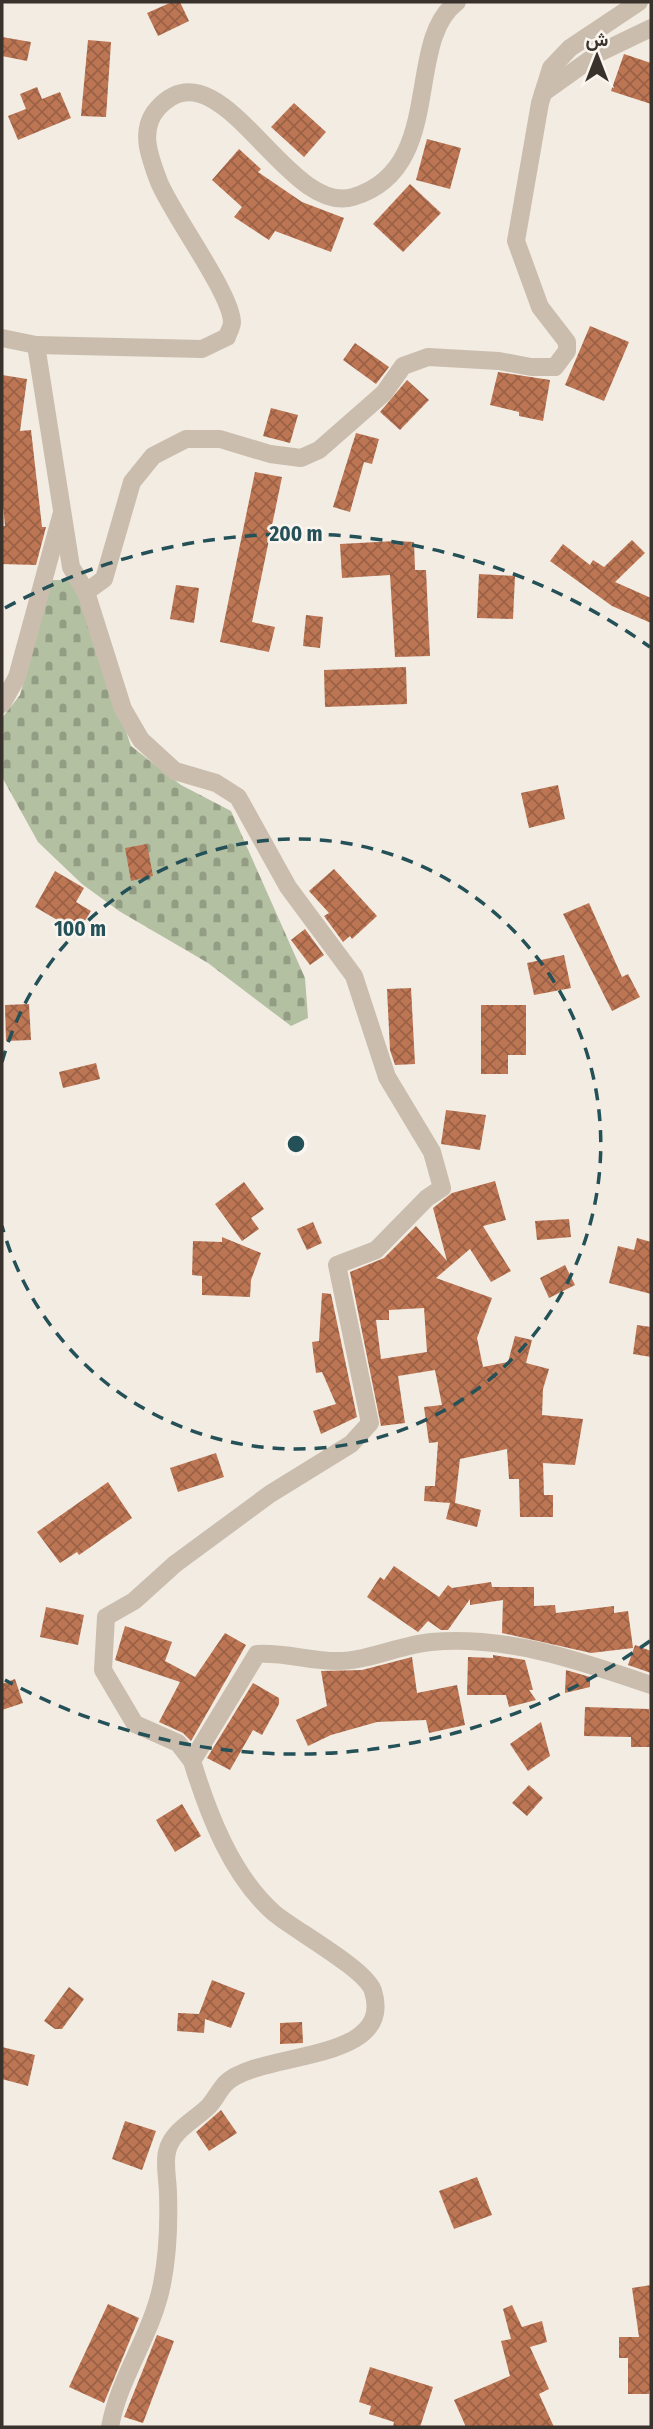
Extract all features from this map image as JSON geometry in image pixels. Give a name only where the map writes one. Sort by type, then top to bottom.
[{"type":"street","points":[[2,338],[36,345],[202,349],[226,337],[232,324],[226,301],[168,203],[146,148],[150,116],[168,97],[194,93],[225,106],[295,176],[323,195],[351,198],[379,186],[402,158],[418,121],[436,28],[457,2]]},
{"type":"street","points":[[86,592],[104,579],[132,482],[153,456],[186,439],[220,439],[270,454],[301,458],[319,450],[384,393],[403,366],[428,356],[555,367],[567,351],[566,342],[540,307],[516,241],[521,196],[543,93],[551,68],[570,48],[639,2]]},
{"type":"street","points":[[543,93],[599,53],[651,28]]},
{"type":"street","points":[[36,345],[64,506],[71,567],[86,592],[123,709],[141,740],[175,771],[216,783],[238,797],[288,887],[354,976],[387,1077],[432,1152],[442,1188],[428,1198],[376,1250],[337,1265],[370,1423],[351,1444],[270,1494],[175,1564],[134,1601],[106,1617],[103,1670],[135,1724],[178,1743],[192,1761],[208,1815],[242,1873],[273,1912],[346,1963],[372,1987],[376,2004],[369,2028],[350,2043],[243,2072],[226,2083],[209,2106],[177,2133],[167,2151],[168,2239],[162,2283],[152,2325],[114,2403],[110,2427]]},
{"type":"street","points":[[2,704],[17,677],[64,506]]},
{"type":"street","points":[[192,1761],[257,1654],[278,1652],[337,1661],[432,1642],[500,1645],[534,1648],[651,1685]]},
{"type":"green space","points":[[52,580],[68,580],[79,594],[131,746],[181,785],[231,811],[305,978],[308,1018],[291,1026],[208,963],[119,911],[82,884],[38,842],[2,777],[2,718],[20,695]]},
{"type":"building","points":[[172,2],[180,2],[189,21],[158,36],[147,13]]},
{"type":"building","points":[[2,37],[31,42],[27,61],[2,56]]},
{"type":"building","points":[[88,40],[111,42],[106,117],[81,116]]},
{"type":"building","points":[[624,54],[651,63],[651,104],[611,91]]},
{"type":"building","points":[[37,87],[42,99],[60,92],[71,118],[18,140],[8,116],[26,109],[20,94]]},
{"type":"building","points":[[294,103],[326,132],[304,157],[271,127]]},
{"type":"building","points":[[427,139],[461,148],[450,189],[416,180]]},
{"type":"building","points":[[239,149],[261,169],[258,172],[302,202],[344,218],[331,252],[275,231],[269,240],[234,217],[242,207],[212,180]]},
{"type":"building","points":[[410,184],[441,213],[403,252],[373,224]]},
{"type":"building","points":[[590,326],[629,342],[604,401],[565,385]]},
{"type":"building","points":[[355,343],[389,367],[376,384],[343,360]]},
{"type":"building","points":[[498,372],[550,380],[543,421],[519,416],[519,412],[490,405]]},
{"type":"building","points":[[2,375],[27,379],[20,431],[31,430],[42,527],[46,527],[36,565],[2,564],[2,526],[5,526],[2,494]]},
{"type":"building","points":[[407,380],[429,400],[400,430],[380,412]]},
{"type":"building","points":[[271,408],[298,415],[290,443],[263,436]]},
{"type":"building","points":[[356,433],[379,439],[372,464],[364,462],[350,512],[333,507]]},
{"type":"building","points":[[255,472],[282,477],[252,622],[275,627],[269,652],[220,642]]},
{"type":"building","points":[[632,540],[645,553],[615,582],[651,598],[651,623],[612,606],[550,561],[563,544],[590,565],[593,560],[604,567]]},
{"type":"building","points":[[414,542],[415,570],[426,570],[430,656],[395,657],[390,575],[342,578],[340,544]]},
{"type":"building","points":[[479,574],[515,576],[513,619],[477,618]]},
{"type":"building","points":[[176,585],[199,588],[194,623],[170,619]]},
{"type":"building","points":[[306,615],[323,617],[320,648],[303,646]]},
{"type":"building","points":[[406,667],[407,704],[325,707],[324,670]]},
{"type":"building","points":[[558,785],[565,819],[529,828],[521,793]]},
{"type":"building","points":[[147,844],[153,876],[131,881],[125,848]]},
{"type":"building","points":[[334,869],[377,916],[352,939],[350,936],[343,942],[324,916],[329,913],[309,891]]},
{"type":"building","points":[[55,871],[84,888],[76,902],[91,911],[78,932],[35,907]]},
{"type":"building","points":[[589,903],[622,977],[628,974],[640,997],[612,1011],[563,914]]},
{"type":"building","points":[[305,929],[324,955],[310,965],[291,940]]},
{"type":"building","points":[[564,955],[571,988],[534,995],[527,963]]},
{"type":"building","points":[[411,988],[415,1064],[395,1065],[390,1050],[387,989]]},
{"type":"building","points":[[29,1004],[31,1040],[6,1041],[5,1005]]},
{"type":"building","points":[[481,1005],[526,1005],[526,1055],[508,1055],[508,1074],[481,1074]]},
{"type":"building","points":[[96,1063],[100,1079],[63,1088],[59,1072]]},
{"type":"building","points":[[446,1110],[486,1115],[480,1150],[441,1144]]},
{"type":"building","points":[[495,1181],[506,1220],[483,1226],[511,1271],[491,1282],[470,1249],[436,1278],[492,1298],[477,1338],[483,1367],[508,1362],[515,1336],[532,1340],[526,1363],[549,1369],[543,1389],[542,1415],[583,1419],[575,1465],[543,1463],[544,1495],[553,1495],[553,1517],[520,1517],[519,1479],[509,1479],[507,1449],[460,1459],[455,1503],[481,1510],[477,1527],[446,1519],[450,1503],[424,1501],[425,1486],[435,1486],[438,1442],[429,1443],[424,1407],[442,1405],[435,1370],[398,1376],[405,1423],[381,1426],[350,1272],[384,1258],[416,1226],[447,1261],[433,1208],[452,1193]],"holes":[[[424,1308],[427,1352],[381,1359],[376,1320],[389,1320],[389,1310]]]},
{"type":"building","points":[[244,1182],[264,1209],[251,1218],[259,1229],[242,1241],[215,1204]]},
{"type":"building","points":[[569,1219],[571,1237],[537,1240],[535,1221]]},
{"type":"building","points":[[313,1222],[322,1243],[307,1250],[297,1229]]},
{"type":"building","points":[[222,1237],[261,1253],[251,1280],[250,1297],[202,1295],[202,1276],[192,1275],[193,1241],[222,1242]]},
{"type":"building","points":[[637,1238],[651,1242],[651,1294],[609,1283],[618,1246],[634,1250]]},
{"type":"building","points":[[565,1265],[575,1285],[549,1298],[540,1278]]},
{"type":"building","points":[[322,1293],[331,1294],[357,1417],[321,1434],[313,1411],[336,1404],[322,1372],[316,1373],[312,1342],[319,1341]]},
{"type":"building","points":[[637,1325],[651,1327],[651,1357],[633,1354]]},
{"type":"building","points":[[216,1453],[224,1477],[178,1492],[170,1468]]},
{"type":"building","points":[[108,1482],[132,1518],[79,1555],[77,1552],[60,1563],[37,1532]]},
{"type":"building","points":[[394,1566],[439,1597],[448,1585],[452,1588],[491,1582],[492,1587],[534,1587],[534,1606],[555,1605],[556,1613],[614,1606],[614,1613],[628,1611],[633,1648],[591,1653],[502,1633],[503,1600],[470,1605],[470,1599],[448,1630],[441,1630],[428,1621],[418,1632],[367,1597],[380,1577],[384,1580]]},
{"type":"building","points":[[46,1607],[84,1615],[78,1645],[40,1637]]},
{"type":"building","points":[[125,1626],[172,1642],[165,1661],[195,1677],[225,1633],[246,1645],[191,1741],[183,1733],[159,1722],[180,1682],[115,1660]]},
{"type":"building","points":[[635,1645],[651,1651],[651,1673],[628,1665]]},
{"type":"building","points":[[493,1655],[525,1660],[533,1690],[529,1690],[536,1700],[509,1707],[506,1695],[467,1695],[468,1657],[493,1658]]},
{"type":"building","points":[[412,1657],[417,1693],[457,1685],[465,1725],[429,1733],[426,1720],[377,1722],[331,1735],[308,1746],[296,1720],[327,1706],[321,1671],[362,1670]]},
{"type":"building","points":[[566,1670],[590,1677],[590,1687],[565,1693]]},
{"type":"building","points":[[15,1679],[23,1703],[2,1710],[2,1684]]},
{"type":"building","points":[[253,1683],[279,1698],[279,1704],[262,1735],[253,1730],[230,1770],[207,1758]]},
{"type":"building","points":[[585,1707],[649,1709],[650,1747],[631,1747],[631,1737],[584,1736]]},
{"type":"building","points":[[541,1722],[550,1756],[528,1771],[510,1744]]},
{"type":"building","points":[[529,1785],[543,1798],[527,1816],[512,1803]]},
{"type":"building","points":[[182,1804],[201,1836],[175,1852],[156,1820]]},
{"type":"building","points":[[212,1980],[245,1993],[231,2028],[205,2019],[204,2033],[177,2031],[178,2013],[199,2014]]},
{"type":"building","points":[[69,1987],[84,1999],[62,2029],[55,2029],[44,2021]]},
{"type":"building","points":[[302,2022],[303,2043],[280,2044],[280,2023]]},
{"type":"building","points":[[2,2047],[35,2055],[28,2086],[2,2079]]},
{"type":"building","points":[[221,2110],[237,2133],[209,2151],[196,2132]]},
{"type":"building","points":[[125,2121],[156,2131],[142,2170],[112,2159]]},
{"type":"building","points":[[477,2177],[492,2215],[454,2229],[439,2191]]},
{"type":"building","points":[[651,2285],[649,2394],[628,2394],[628,2358],[619,2358],[619,2337],[639,2337],[632,2288]]},
{"type":"building","points":[[108,2304],[139,2318],[104,2403],[69,2387]]},
{"type":"building","points":[[512,2305],[522,2327],[542,2321],[547,2342],[530,2347],[549,2389],[539,2394],[554,2427],[466,2427],[454,2400],[510,2376],[501,2341],[511,2339],[503,2309]]},
{"type":"building","points":[[157,2335],[174,2341],[143,2423],[124,2417]]},
{"type":"building","points":[[370,2367],[433,2387],[420,2427],[393,2427],[394,2422],[369,2414],[371,2406],[359,2402]]}]
